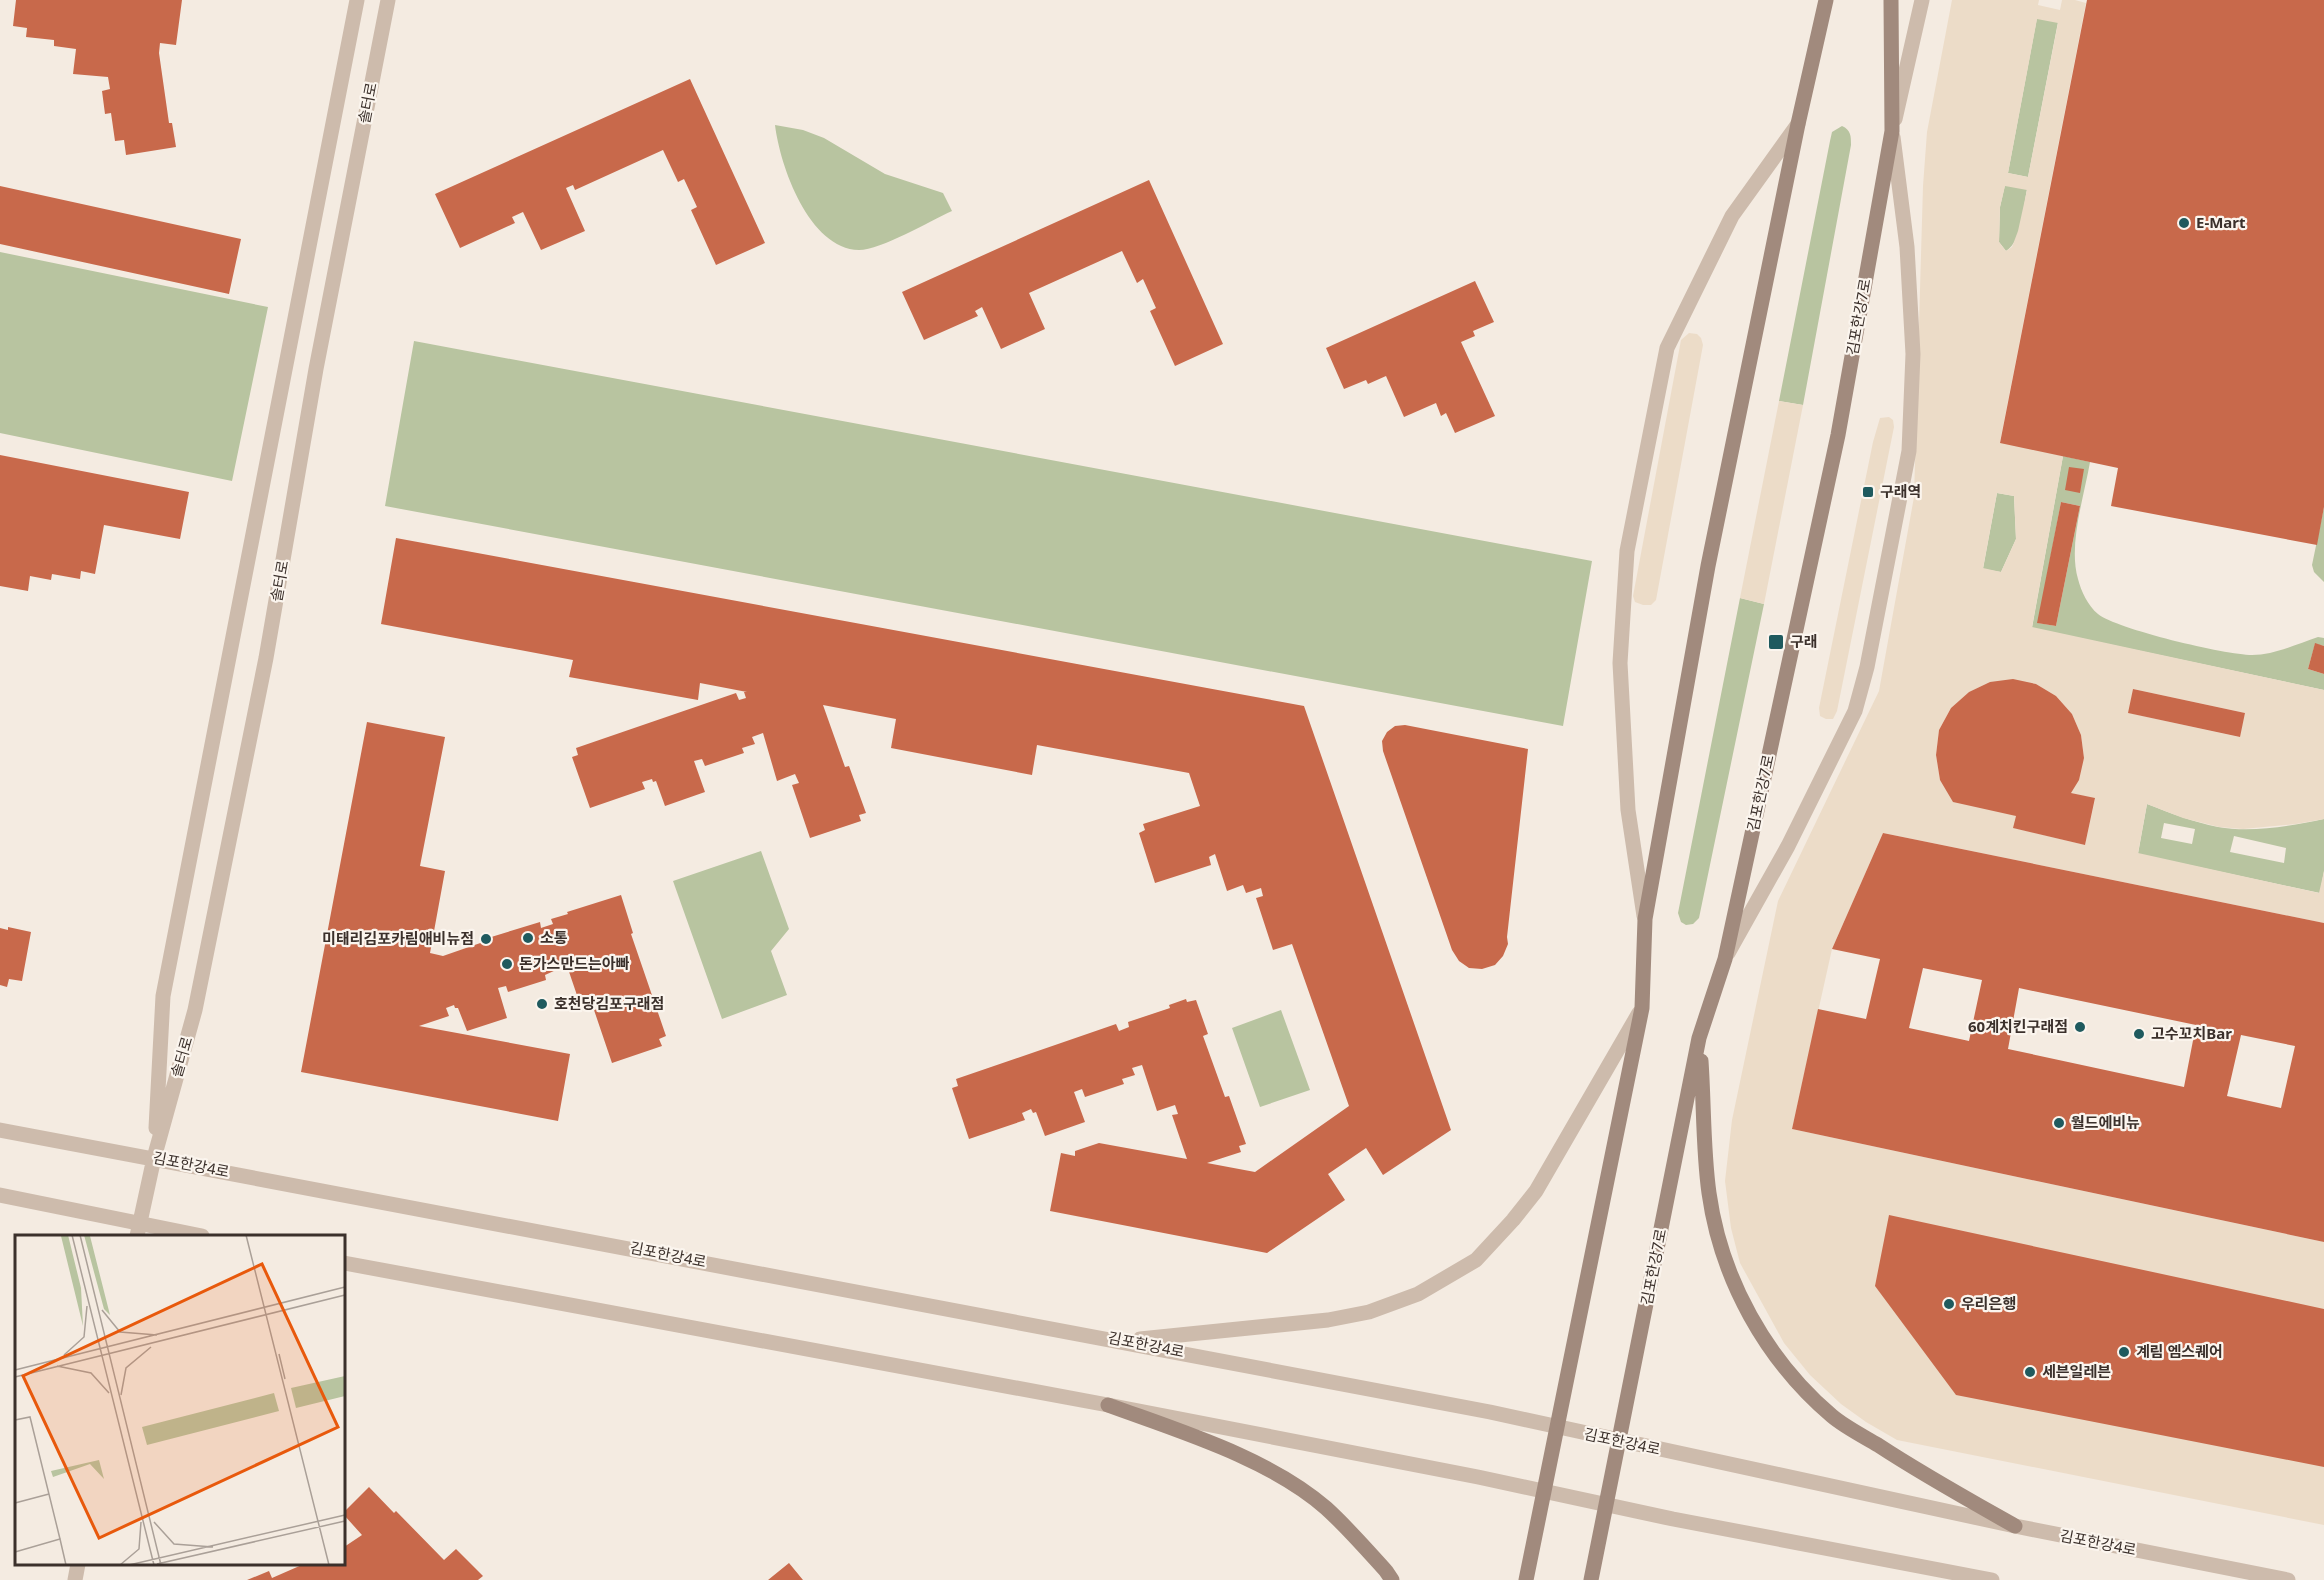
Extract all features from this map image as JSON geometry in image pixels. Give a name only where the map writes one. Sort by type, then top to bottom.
[{"type":"main road","points":[[1812,66],[1816,0]]},
{"type":"main road","points":[[1526,1580],[1642,1008],[1645,919],[1708,567],[1798,124],[1826,0]]},
{"type":"main road","name":"김포한강7로","points":[[1591,1580],[1699,1038],[1725,959],[1838,435],[1892,131],[1891,0]]},
{"type":"main road","points":[[1699,1038],[1709,1194],[1729,1272],[1748,1314],[1770,1349],[1832,1416],[1910,1466],[2015,1526]]},
{"type":"main road","points":[[1108,1405],[1226,1448],[1286,1480],[1325,1507],[1392,1580]]},
{"type":"street","name":"솔터로","points":[[154,1158],[163,996],[357,0]]},
{"type":"street","name":"솔터로","points":[[138,1231],[154,1158],[195,1010],[266,658],[316,369],[388,0]]},
{"type":"street","points":[[1725,959],[1788,846],[1856,711],[1867,667],[1909,451],[1913,354],[1907,247],[1892,131],[1922,0]]},
{"type":"street","points":[[1645,919],[1628,810],[1620,663],[1627,550],[1667,348],[1732,216],[1798,124]]},
{"type":"street","points":[[1122,1341],[1328,1320],[1370,1312],[1418,1294],[1476,1260],[1536,1191],[1642,1008]]},
{"type":"street","name":"김포한강4로","points":[[0,1130],[1490,1412],[2015,1526],[2288,1580]]},
{"type":"street","points":[[0,1195],[138,1231],[189,1235]]},
{"type":"street","points":[[345,1263],[1108,1405],[1992,1580]]},
{"type":"street","points":[[75,1580],[78,1565]]},
{"type":"green space","points":[[2037,18],[2058,22],[2028,177],[2008,173]]},
{"type":"green space","points":[[775,125],[803,130],[824,138],[885,174],[943,193],[952,211],[906,234],[868,249],[859,250],[841,246],[825,236],[800,202],[783,162]]},
{"type":"green space","points":[[1842,126],[1850,134],[1851,145],[1803,405],[1779,401],[1832,132]]},
{"type":"green space","points":[[2005,185],[2027,189],[2019,232],[2012,246],[2006,251],[1999,242],[2000,207]]},
{"type":"green space","points":[[0,252],[268,307],[232,481],[0,433]]},
{"type":"green space","points":[[414,341],[1592,561],[1563,726],[385,506]]},
{"type":"green space","points":[[2063,456],[2090,462],[2076,536],[2075,566],[2083,593],[2098,614],[2148,634],[2239,654],[2269,653],[2318,637],[2324,638],[2324,646],[2315,644],[2308,669],[2324,674],[2324,690],[2032,628]],"holes":[[[2061,502],[2080,506],[2056,626],[2038,623]]]},
{"type":"green space","points":[[1997,493],[2014,496],[2016,539],[2001,572],[1983,569]]},
{"type":"green space","points":[[2324,507],[2324,582],[2314,572],[2312,565]]},
{"type":"green space","points":[[1740,598],[1764,604],[1699,918],[1693,924],[1686,925],[1681,922],[1678,913]]},
{"type":"green space","points":[[2147,804],[2200,823],[2231,829],[2271,828],[2324,819],[2324,871],[2320,893],[2138,854]],"holes":[[[2164,823],[2195,829],[2192,844],[2161,838]],[[2234,836],[2286,848],[2284,863],[2230,852]]]},
{"type":"green space","points":[[761,851],[789,929],[771,951],[787,995],[722,1019],[673,881]]},
{"type":"green space","points":[[1281,1010],[1310,1090],[1260,1107],[1232,1028]]},
{"type":"shaded area","points":[[1952,0],[2039,0],[2038,5],[2060,10],[2062,0],[2086,3],[2000,442],[2063,456],[2032,627],[2324,690],[2324,819],[2243,829],[2219,827],[2183,818],[2147,804],[2138,853],[2319,893],[2324,871],[2324,923],[1883,833],[1832,949],[1792,1129],[2324,1242],[2324,1525],[1897,1440],[1841,1404],[1810,1375],[1784,1343],[1740,1263],[1731,1228],[1725,1181],[1732,1120],[1778,901],[1879,691],[1914,497],[1923,186],[1927,132]],"holes":[[[2037,19],[2058,23],[2028,177],[2008,173]],[[2005,186],[2027,190],[2018,231],[2012,247],[2006,251],[1999,242],[2000,207]],[[1997,493],[2014,496],[2016,539],[2001,572],[1983,568]],[[1990,682],[2036,684],[2056,696],[2072,714],[2081,735],[2084,758],[2071,793],[2095,799],[2085,845],[2014,828],[2016,816],[1940,780],[1936,755],[1939,730],[1951,708],[1969,692]],[[2133,689],[2245,713],[2239,737],[2129,713]]]},
{"type":"shaded area","points":[[1689,333],[1697,334],[1703,345],[1656,600],[1651,605],[1643,605],[1635,602],[1633,596],[1681,340]]},
{"type":"shaded area","points":[[1779,401],[1803,405],[1764,604],[1740,598]]},
{"type":"shaded area","points":[[1889,417],[1893,420],[1894,427],[1837,711],[1833,719],[1826,719],[1820,716],[1819,708],[1873,442],[1880,418]]},
{"type":"building","points":[[16,0],[182,0],[176,45],[160,43],[159,53],[169,123],[172,123],[176,147],[126,155],[124,140],[115,141],[111,113],[105,114],[102,91],[110,89],[108,77],[73,74],[76,49],[54,46],[54,40],[26,37],[27,28],[13,26]]},
{"type":"building","name":"E-Mart","points":[[2087,0],[2324,0],[2324,507],[2317,545],[2111,506],[2118,468],[2000,443]]},
{"type":"building","points":[[690,79],[765,243],[716,265],[691,210],[697,207],[684,179],[678,182],[663,150],[575,190],[573,185],[566,188],[585,231],[541,250],[523,212],[512,217],[515,223],[460,248],[435,194]]},
{"type":"building","points":[[1149,180],[1223,344],[1175,366],[1150,311],[1156,308],[1143,279],[1137,283],[1122,251],[1029,293],[1045,329],[1001,349],[982,307],[975,311],[978,316],[924,340],[902,292]]},
{"type":"building","points":[[0,186],[241,239],[229,294],[0,244]]},
{"type":"building","points":[[1475,281],[1494,322],[1473,331],[1475,336],[1461,342],[1495,416],[1455,433],[1446,413],[1441,416],[1436,403],[1404,417],[1386,376],[1368,384],[1366,380],[1344,389],[1326,348]]},
{"type":"building","points":[[0,455],[189,492],[180,539],[104,525],[95,574],[81,571],[80,579],[52,574],[51,580],[30,576],[28,591],[0,586]]},
{"type":"building","points":[[2069,467],[2084,469],[2080,493],[2065,490]]},
{"type":"building","points":[[2061,502],[2080,506],[2056,626],[2037,623]]},
{"type":"building","points":[[396,538],[1304,706],[1451,1130],[1383,1175],[1366,1148],[1328,1174],[1345,1200],[1267,1253],[1050,1211],[1061,1153],[1075,1156],[1075,1151],[1099,1143],[1187,1159],[1172,1115],[1178,1114],[1175,1105],[1157,1111],[1142,1065],[1132,1068],[1135,1075],[1122,1079],[1124,1084],[1085,1097],[1082,1089],[1074,1092],[1085,1122],[1045,1136],[1036,1112],[1033,1113],[1031,1109],[1022,1113],[1025,1120],[969,1139],[952,1088],[958,1086],[956,1079],[1116,1024],[1119,1031],[1129,1027],[1128,1022],[1170,1008],[1169,1005],[1186,999],[1187,1002],[1196,1000],[1208,1034],[1203,1036],[1225,1097],[1229,1096],[1246,1144],[1239,1146],[1241,1152],[1207,1163],[1255,1172],[1349,1106],[1292,944],[1273,950],[1256,898],[1263,896],[1261,888],[1246,893],[1243,885],[1227,891],[1215,854],[1209,857],[1211,865],[1155,883],[1139,833],[1145,830],[1143,824],[1200,806],[1189,773],[1037,745],[1032,775],[891,748],[896,719],[823,705],[845,767],[849,766],[866,813],[859,815],[861,821],[810,838],[792,785],[799,783],[795,774],[777,781],[763,733],[752,737],[755,744],[742,748],[744,753],[705,766],[702,759],[694,761],[705,792],[665,806],[656,781],[653,782],[652,779],[642,782],[645,789],[590,808],[572,757],[578,755],[576,748],[736,693],[739,700],[746,698],[744,692],[747,692],[700,683],[698,700],[569,677],[573,660],[381,624]]},
{"type":"building","points":[[2315,643],[2324,646],[2324,674],[2308,669]]},
{"type":"building","points":[[2013,679],[2036,684],[2056,696],[2072,714],[2081,735],[2084,758],[2079,780],[2071,793],[2095,798],[2085,845],[2013,828],[2016,816],[1953,802],[1940,780],[1936,755],[1939,730],[1951,708],[1969,692],[1990,682]]},
{"type":"building","points":[[2133,689],[2245,713],[2240,737],[2128,713]]},
{"type":"building","points":[[367,722],[445,737],[420,866],[445,871],[430,953],[443,956],[489,940],[488,938],[540,922],[541,928],[553,924],[551,919],[568,914],[567,912],[621,895],[633,933],[631,934],[666,1036],[659,1039],[662,1046],[612,1063],[594,1010],[602,1008],[599,1001],[581,1007],[565,960],[554,964],[556,970],[545,975],[546,980],[508,992],[506,986],[498,988],[507,1018],[467,1031],[458,1008],[454,1005],[446,1008],[449,1016],[419,1026],[570,1054],[558,1121],[301,1072]]},
{"type":"building","points":[[1405,725],[1528,749],[1508,944],[1503,956],[1495,965],[1482,969],[1469,968],[1459,961],[1452,950],[1383,751],[1382,741],[1387,732],[1395,726]]},
{"type":"building","points":[[1883,833],[2324,923],[2324,1242],[1792,1129],[1818,1009],[1866,1019],[1880,959],[1832,949]],"holes":[[[1923,968],[1982,980],[1969,1041],[1909,1028]],[[2019,988],[2196,1025],[2184,1087],[2008,1049]],[[2241,1035],[2295,1046],[2281,1108],[2227,1096]]]},
{"type":"building","points":[[8,927],[31,932],[22,981],[9,979],[7,987],[0,985],[0,928],[8,930]]},
{"type":"building","name":"계림 엠스퀘어","points":[[1889,1215],[2324,1309],[2324,1467],[1956,1395],[1875,1286]]},
{"type":"building","points":[[369,1487],[444,1560],[456,1549],[483,1576],[478,1580],[247,1580],[269,1571],[272,1578],[302,1565],[345,1565],[345,1546],[362,1535],[345,1516],[345,1511]]},
{"type":"building","points":[[789,1563],[803,1580],[768,1580]]},
{"type":"place","name":"E-Mart","points":[[2184,223]]},
{"type":"place","name":"구래역","points":[[1868,492]]},
{"type":"place","name":"구래","points":[[1776,642]]},
{"type":"place","name":"소통","points":[[528,938]]},
{"type":"place","name":"미태리김포카림애비뉴점","points":[[486,939]]},
{"type":"place","name":"돈가스만드는아빠","points":[[507,964]]},
{"type":"place","name":"호천당김포구래점","points":[[542,1004]]},
{"type":"place","name":"60계치킨구래점","points":[[2080,1027]]},
{"type":"place","name":"고수꼬치Bar","points":[[2139,1034]]},
{"type":"place","name":"월드에비뉴","points":[[2059,1123]]},
{"type":"place","name":"우리은행","points":[[1949,1304]]},
{"type":"place","name":"계림 엠스퀘어","points":[[2124,1352]]},
{"type":"place","name":"세븐일레븐","points":[[2030,1372]]}]
